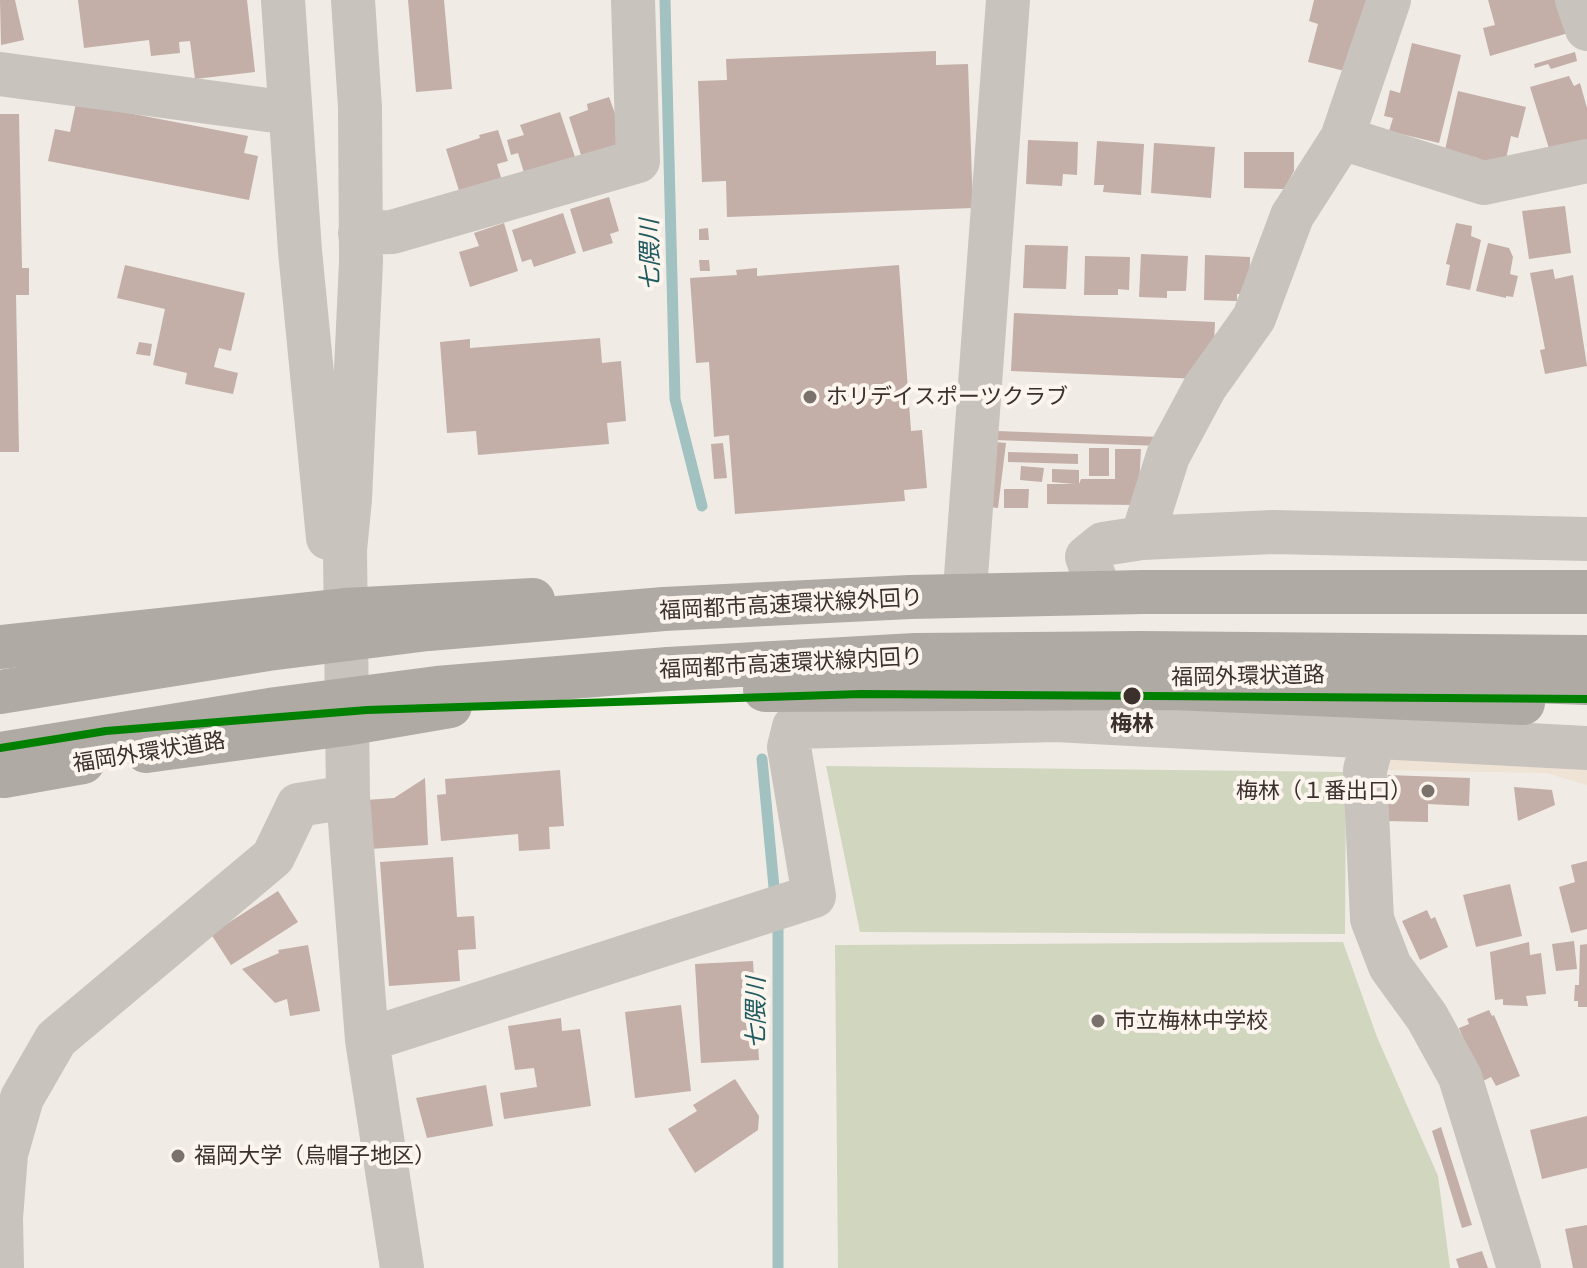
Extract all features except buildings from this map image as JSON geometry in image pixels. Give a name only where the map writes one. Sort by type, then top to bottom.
[{"type":"highway","points":[[2,647],[345,610],[966,576],[1332,577],[1587,589]]},
{"type":"highway","name":"福岡都市高速環状線外回り","points":[[0,692],[268,649],[428,629],[664,609],[988,595],[1587,589]]},
{"type":"highway","name":"福岡都市高速環状線内回り","points":[[2,765],[276,709],[437,688],[668,669],[915,655],[1141,653],[1587,657]]},
{"type":"highway","name":"福岡外環状道路","points":[[2,765],[122,754],[345,724],[559,688],[1304,674],[1587,683]]},
{"type":"highway","points":[[437,688],[829,691],[1173,688],[1587,705]]},
{"type":"street","points":[[283,0],[322,492],[330,550],[345,610]]},
{"type":"street","points":[[353,0],[360,107],[360,233],[352,471],[345,550],[345,724],[367,1040],[402,1268]]},
{"type":"street","points":[[360,233],[392,232],[638,161],[633,0]]},
{"type":"street","points":[[966,576],[1008,0]]},
{"type":"street","points":[[1142,538],[1168,456],[1205,387],[1254,318],[1292,216],[1342,138],[1389,0]]},
{"type":"street","points":[[1577,0],[1587,29]]},
{"type":"street","points":[[0,74],[290,113]]},
{"type":"street","points":[[1342,138],[1484,183],[1587,161]]},
{"type":"street","points":[[1094,576],[1087,557],[1095,550],[1103,544],[1142,538],[1273,532],[1587,539]]},
{"type":"street","points":[[367,1040],[814,896],[789,747],[794,727],[1055,720],[1587,748]]},
{"type":"street","points":[[1374,736],[1365,770],[1372,919],[1390,966],[1427,1017],[1460,1077],[1519,1268]]},
{"type":"street","points":[[2,1268],[1,1218],[6,1154],[22,1098],[56,1039],[273,857],[298,805],[348,797]]},
{"type":"green space","points":[[826,766],[1346,772],[1345,934],[860,932]]},
{"type":"green space","points":[[1343,942],[1377,1037],[1438,1176],[1450,1268],[838,1268],[835,945]]},
{"type":"shaded area","points":[[1393,755],[1587,760],[1587,785],[1546,773],[1379,770]]},
{"type":"waterway","name":"七隈川","points":[[665,0],[675,399],[702,506]]},
{"type":"waterway","name":"七隈川","points":[[762,759],[775,898]]},
{"type":"waterway","name":"七隈川","points":[[778,919],[778,1268]]},
{"type":"transit line","points":[[0,748],[106,731],[367,710],[861,694],[1587,699]]},
{"type":"place","name":"ホリデイスポーツクラブ","points":[[810,397]]},
{"type":"place","name":"梅林","points":[[1132,696]]},
{"type":"place","name":"梅林（１番出口）","points":[[1428,791]]},
{"type":"place","name":"市立梅林中学校","points":[[1098,1021]]},
{"type":"place","name":"福岡大学（烏帽子地区）","points":[[178,1156]]}]
